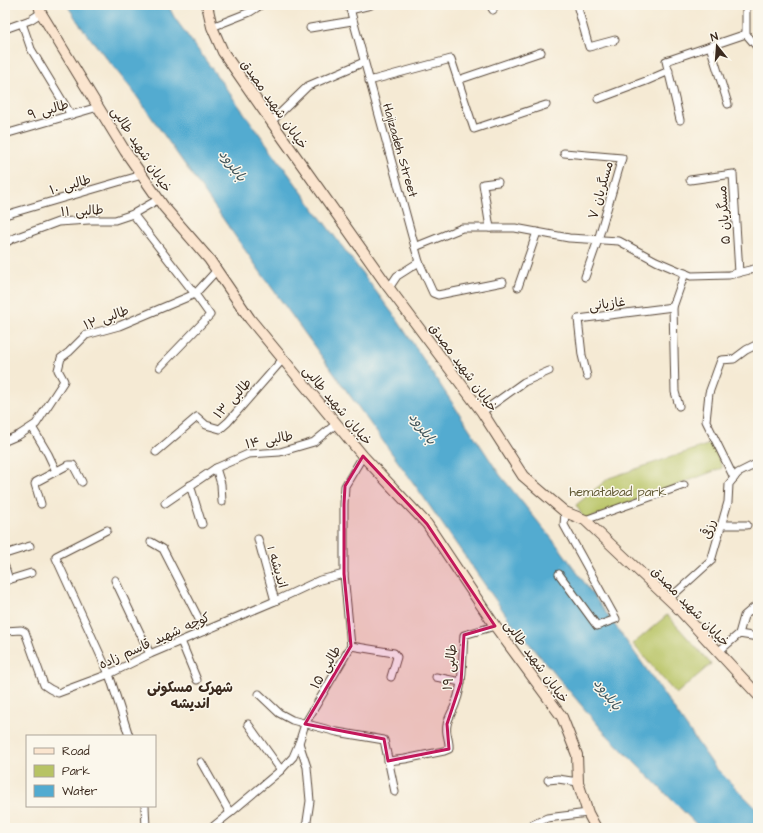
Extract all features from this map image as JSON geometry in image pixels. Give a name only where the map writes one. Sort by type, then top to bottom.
[{"type":"street","name":"خیابان شهید مصدق","points":[[207,5],[212,27],[223,52],[389,288],[482,412],[523,476],[565,512],[585,520],[669,599],[758,695]]},
{"type":"street","points":[[212,27],[250,12],[261,5]]},
{"type":"street","points":[[349,8],[371,5]]},
{"type":"street","points":[[577,5],[589,47],[615,40]]},
{"type":"street","points":[[746,5],[746,34],[758,48]]},
{"type":"street","name":"Hajizadeh Street","points":[[349,8],[419,262],[433,293],[438,296],[503,282]]},
{"type":"street","points":[[5,29],[30,20],[40,9]]},
{"type":"street","name":"خیابان شهید طالبی","points":[[40,9],[125,151],[169,213],[209,260],[250,319],[336,424],[363,456],[427,524],[495,626],[562,717],[577,755],[578,782],[588,813],[596,828]]},
{"type":"street","points":[[310,28],[352,21]]},
{"type":"street","points":[[22,23],[31,49],[71,115]]},
{"type":"street","points":[[680,120],[666,61],[746,34]]},
{"type":"street","points":[[710,46],[728,104]]},
{"type":"street","points":[[458,80],[541,52]]},
{"type":"street","points":[[369,81],[451,58],[474,129],[546,105]]},
{"type":"street","points":[[272,122],[308,86],[364,62]]},
{"type":"street","points":[[598,99],[668,71]]},
{"type":"street","name":"طالبی ۹","points":[[5,134],[98,107]]},
{"type":"street","name":"مسگریان ۷","points":[[564,153],[622,158],[598,240]]},
{"type":"street","name":"مسگریان ۵","points":[[690,180],[733,174],[739,273]]},
{"type":"street","name":"طالبی ۱۰","points":[[5,215],[142,175]]},
{"type":"street","points":[[490,228],[483,184],[498,182]]},
{"type":"street","name":"طالبی ۱۱","points":[[5,243],[58,222],[115,220],[133,214],[159,199]]},
{"type":"street","points":[[133,214],[210,315],[160,367]]},
{"type":"street","points":[[415,247],[462,228],[515,228],[569,238],[619,241],[656,261],[690,276],[729,275],[758,268]]},
{"type":"street","points":[[518,287],[537,232]]},
{"type":"street","points":[[585,278],[598,240]]},
{"type":"street","points":[[389,288],[397,276],[419,262]]},
{"type":"street","name":"طالبی ۱۲","points":[[5,441],[19,435],[36,424],[64,381],[58,370],[61,358],[86,335],[119,326],[195,294],[216,270]]},
{"type":"street","points":[[679,406],[675,392],[673,307],[685,274]]},
{"type":"street","name":"غازیانی","points":[[587,376],[582,355],[578,319],[673,307]]},
{"type":"street","points":[[758,344],[746,350],[734,359],[722,360],[709,393],[706,421],[734,478],[738,473],[758,464]]},
{"type":"street","name":"طالبی ۱۳","points":[[156,452],[197,417],[206,425],[220,429],[228,422],[283,359]]},
{"type":"street","points":[[482,412],[524,382],[549,371]]},
{"type":"street","name":"طالبی ۱۴","points":[[165,503],[216,468],[248,454],[280,452],[314,442],[336,424]]},
{"type":"street","points":[[32,427],[56,471]]},
{"type":"street","name":"طالبی ۱۵","points":[[212,828],[280,770],[293,757],[305,724],[351,646],[344,574],[345,486],[363,456]]},
{"type":"street","points":[[42,504],[35,484],[56,471],[68,465],[73,465],[82,482]]},
{"type":"street","points":[[216,468],[221,484],[222,502]]},
{"type":"street","name":"رزقی","points":[[669,599],[711,561],[728,502],[729,484],[734,478]]},
{"type":"street","points":[[190,485],[202,524]]},
{"type":"street","points":[[585,520],[684,485]]},
{"type":"street","points":[[559,574],[597,626],[616,619],[564,525],[565,512]]},
{"type":"street","points":[[721,525],[747,525]]},
{"type":"street","points":[[107,530],[56,556],[56,558],[108,674],[129,735]]},
{"type":"street","name":"اندیشه 1","points":[[258,539],[275,601]]},
{"type":"street","points":[[151,542],[163,549],[205,631]]},
{"type":"street","points":[[5,554],[30,546]]},
{"type":"street","points":[[5,567],[7,580],[31,573]]},
{"type":"street","name":"کوچه شهید قاسم زاده","points":[[5,631],[21,630],[24,632],[44,685],[58,693],[108,674],[150,654],[275,601],[320,580],[344,574]]},
{"type":"street","points":[[115,580],[150,654]]},
{"type":"street","points":[[718,652],[739,634],[744,616],[758,604]]},
{"type":"street","name":"طالبی ۱۹","points":[[388,760],[411,758],[449,749],[450,744],[446,732],[447,724],[456,702],[461,682],[464,635],[495,626]]},
{"type":"street","points":[[739,634],[758,637]]},
{"type":"street","points":[[181,641],[198,680]]},
{"type":"street","points":[[351,646],[394,653],[397,657],[391,678]]},
{"type":"street","points":[[436,678],[461,682]]},
{"type":"street","points":[[259,694],[279,713],[292,720],[337,732],[384,740],[396,792]]},
{"type":"street","points":[[248,724],[280,770]]},
{"type":"street","points":[[299,743],[307,767],[310,801],[306,828]]},
{"type":"street","points":[[201,762],[230,813]]},
{"type":"street","points":[[548,780],[558,779],[578,782]]},
{"type":"street","points":[[145,807],[146,828]]},
{"type":"street","points":[[532,826],[547,818],[588,813]]},
{"type":"highlighted area","points":[[363,456],[427,524],[495,626],[464,635],[461,682],[447,724],[449,749],[388,761],[384,739],[305,724],[351,646],[344,574],[345,486]]},
{"type":"green space","name":"hematabad park","points":[[713,443],[722,468],[585,520],[576,505],[609,478]]},
{"type":"green space","points":[[667,615],[711,664],[676,694],[633,644]]},
{"type":"water","name":"بابلرود","points":[[67,5],[168,5],[174,17],[320,217],[396,318],[500,475],[561,550],[714,766],[758,810],[758,828],[700,828],[604,732],[511,622],[133,91],[82,28]]},
{"type":"district","name":"شهرک مسکونی اندیشه","points":[[190,696]]}]
